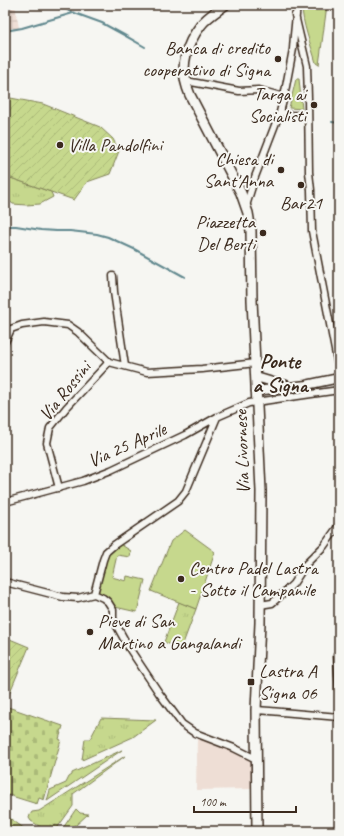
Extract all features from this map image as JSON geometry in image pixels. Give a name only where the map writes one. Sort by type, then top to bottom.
[{"type":"main road","name":"Via Livornese","points":[[225,5],[204,21],[195,32],[185,56],[184,66],[190,95],[241,193],[246,207],[251,231],[252,300],[261,491],[260,605],[256,710],[257,831]]},
{"type":"main road","points":[[256,377],[276,383],[297,386]]},
{"type":"main road","points":[[256,391],[336,379]]},
{"type":"street","points":[[246,207],[255,177],[280,112],[293,49],[297,5]]},
{"type":"street","points":[[295,15],[307,66],[309,172],[312,231],[339,371]]},
{"type":"street","points":[[186,81],[239,91],[259,90],[284,96]]},
{"type":"street","points":[[280,112],[290,115],[308,116]]},
{"type":"street","points":[[114,276],[114,292],[125,366]]},
{"type":"street","points":[[5,342],[11,329],[22,325],[44,322],[68,325],[78,332],[109,362],[147,372],[202,369],[256,363]]},
{"type":"street","name":"Via Rossini","points":[[59,488],[47,443],[50,428],[66,408],[109,362]]},
{"type":"street","name":"Via 25 Aprile","points":[[5,502],[83,481],[118,467],[185,435],[217,417],[249,403],[339,390]]},
{"type":"street","points":[[94,594],[106,552],[178,501],[186,491],[217,417]]},
{"type":"street","points":[[260,605],[272,603],[293,584],[306,564],[324,546],[339,524]]},
{"type":"street","points":[[5,582],[63,596],[78,598],[94,594],[103,598],[108,602],[113,610],[113,619],[129,648],[182,724],[195,734],[234,748],[256,759]]},
{"type":"street","points":[[339,654],[337,655],[339,690]]},
{"type":"street","points":[[256,710],[339,717]]},
{"type":"shaded area","points":[[5,5],[15,5],[19,28],[16,30],[12,28],[9,30],[5,27]]},
{"type":"shaded area","points":[[197,738],[239,752],[251,762],[251,789],[196,790]]},
{"type":"green space","points":[[302,5],[327,5],[319,65],[316,63],[307,34],[303,19]]},
{"type":"green space","points":[[296,79],[299,79],[302,109],[289,108]]},
{"type":"green space","name":"Villa Pandolfini","points":[[5,97],[43,104],[100,127],[113,139],[119,151],[110,174],[87,182],[74,200],[5,176]]},
{"type":"green space","points":[[5,176],[51,192],[53,197],[40,204],[13,204],[5,198]]},
{"type":"green space","name":"Centro Padel Lastra - Sotto il Campanile","points":[[185,530],[215,552],[196,609],[151,591],[171,541]]},
{"type":"green space","points":[[120,544],[131,551],[130,557],[117,555],[112,577],[126,581],[127,576],[145,580],[137,612],[115,607],[109,597],[98,592],[106,558],[109,553]]},
{"type":"green space","points":[[179,602],[196,609],[181,649],[164,642]]},
{"type":"green space","points":[[5,637],[29,647],[7,699],[5,698]]},
{"type":"green space","points":[[5,706],[63,726],[59,739],[61,740],[44,800],[39,798],[37,804],[5,794]]},
{"type":"green space","points":[[101,718],[156,720],[133,737],[82,760],[85,739],[90,739]]},
{"type":"green space","points":[[122,750],[47,801],[50,790],[66,783],[72,773]]},
{"type":"green space","points":[[125,756],[73,794],[73,806],[55,831],[47,831],[31,821],[29,818],[32,812],[39,811]]},
{"type":"green space","points":[[76,809],[80,813],[88,814],[75,826],[76,831],[61,831]]},
{"type":"green space","points":[[5,815],[28,831],[5,831]]},
{"type":"waterway","points":[[59,5],[69,11],[102,23],[145,47]]},
{"type":"waterway","points":[[5,31],[22,28],[73,13]]},
{"type":"waterway","points":[[332,122],[339,123]]},
{"type":"waterway","points":[[5,226],[16,226],[41,230],[70,231],[97,234],[108,237],[134,249],[185,277]]},
{"type":"place","name":"Banca di credito cooperativo di Signa","points":[[278,59]]},
{"type":"place","name":"Targa ai Socialisti","points":[[314,105]]},
{"type":"place","name":"Villa Pandolfini","points":[[60,145]]},
{"type":"place","name":"Chiesa di Sant'Anna","points":[[281,170]]},
{"type":"place","name":"Bar21","points":[[301,185]]},
{"type":"place","name":"Piazzetta Del Berti","points":[[263,233]]},
{"type":"place","name":"Centro Padel Lastra - Sotto il Campanile","points":[[181,579]]},
{"type":"place","name":"Pieve di San Martino a Gangalandi","points":[[90,632]]},
{"type":"place","name":"Lastra A Signa 06","points":[[251,682]]},
{"type":"district","name":"Ponte a Signa","points":[[280,373]]}]
